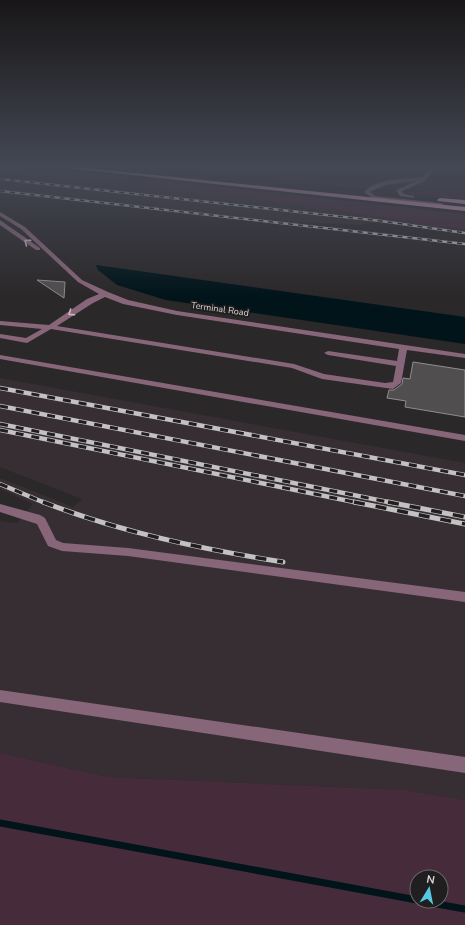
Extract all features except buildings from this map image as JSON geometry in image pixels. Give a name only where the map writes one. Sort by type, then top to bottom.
[{"type":"street","name":"Terminal Road","points":[[0,214],[23,228],[70,274],[80,281],[105,294],[126,302],[164,311],[465,356]]},
{"type":"street","points":[[0,222],[70,274]]},
{"type":"street","points":[[0,336],[27,341],[90,301],[105,294]]},
{"type":"street","points":[[0,323],[50,327],[294,366],[322,376],[385,386],[393,386],[397,383],[404,346]]},
{"type":"street","points":[[328,353],[400,364]]},
{"type":"street","points":[[0,357],[465,438]]},
{"type":"street","points":[[0,508],[36,518],[40,521],[52,543],[62,547],[128,552],[465,597]]},
{"type":"street","points":[[0,696],[465,765]]},
{"type":"shaded area","points":[[154,210],[424,210],[460,214],[448,228],[465,231],[465,234],[374,222],[361,225],[292,222],[465,242],[465,245]]},
{"type":"shaded area","points":[[337,210],[430,210],[465,214],[465,230]]},
{"type":"shaded area","points":[[96,265],[465,317],[465,344],[166,300],[117,285],[98,270]]},
{"type":"shaded area","points":[[0,378],[465,463],[465,800],[404,790],[108,777],[0,753],[0,521],[17,523],[33,504],[0,489],[0,478],[73,507],[82,499],[0,467]]},
{"type":"shaded area","points":[[0,753],[108,777],[404,790],[465,800],[465,925],[0,925]]},
{"type":"waterway","points":[[0,823],[409,899]]},
{"type":"waterway","points":[[449,906],[465,909]]},
{"type":"railway","points":[[168,210],[465,244]]},
{"type":"railway","points":[[283,210],[381,221],[465,233]]},
{"type":"railway","points":[[0,388],[465,475]]},
{"type":"railway","points":[[0,406],[465,496]]},
{"type":"railway","points":[[0,424],[389,502]]},
{"type":"railway","points":[[0,430],[357,503]]},
{"type":"railway","points":[[0,484],[45,503]]},
{"type":"railway","points":[[43,502],[72,513],[131,531],[191,545],[283,562]]},
{"type":"railway","points":[[389,502],[465,517]]},
{"type":"railway","points":[[389,502],[393,503]]},
{"type":"railway","points":[[357,503],[465,524]]}]
